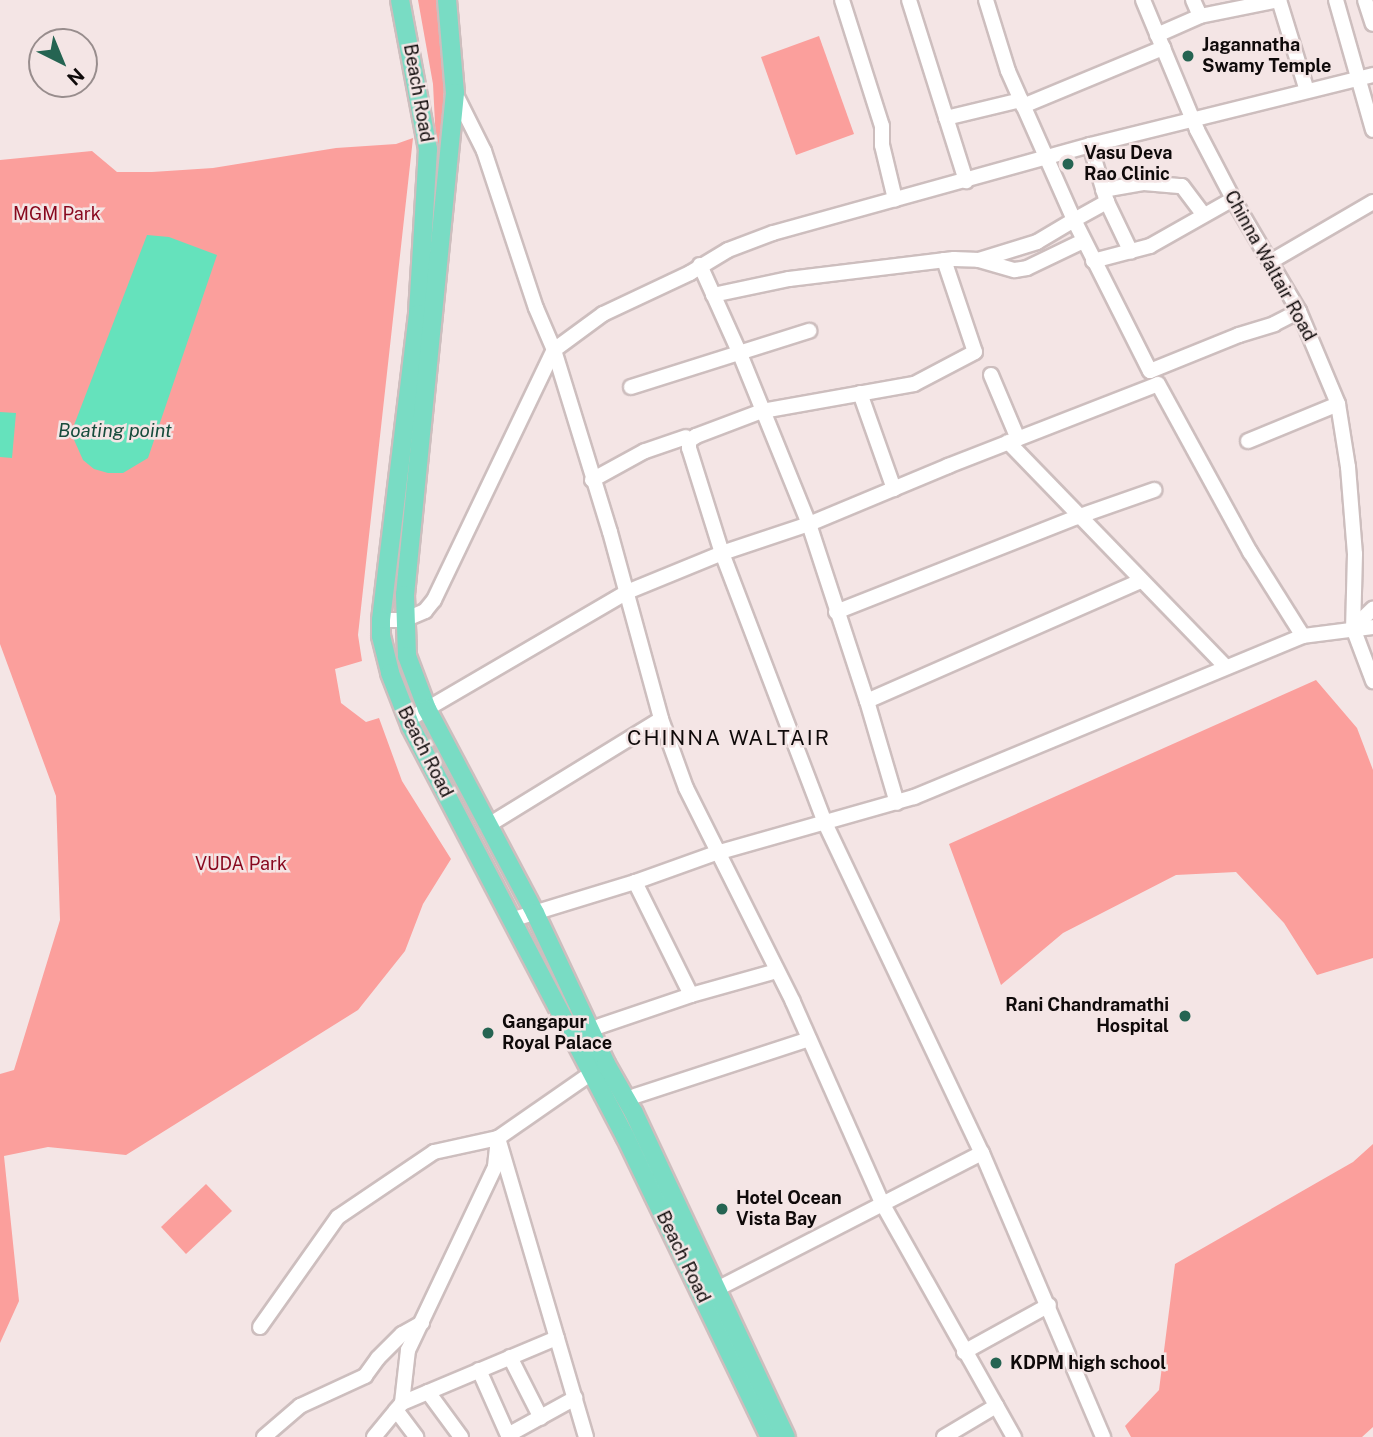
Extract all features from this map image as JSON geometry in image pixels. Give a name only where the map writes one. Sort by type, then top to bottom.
[{"type":"main road","name":"Beach Road","points":[[400,0],[428,149],[418,314],[381,620],[381,636],[390,673],[408,720],[514,919],[598,1068],[634,1113],[786,1437]]},
{"type":"main road","name":"Beach Road","points":[[447,0],[455,93],[404,620],[407,656],[427,709],[535,913],[625,1136],[770,1437]]},
{"type":"street","points":[[842,0],[881,126],[881,145],[895,199]]},
{"type":"street","points":[[909,0],[966,181]]},
{"type":"street","points":[[986,0],[1022,103],[1083,241],[1150,371],[1250,552],[1303,636]]},
{"type":"street","name":"Chinna Waltair Road","points":[[1143,0],[1194,119],[1233,199],[1299,311],[1338,404],[1348,467],[1355,554],[1353,628]]},
{"type":"street","points":[[1193,0],[1200,16]]},
{"type":"street","points":[[946,118],[1022,103],[1160,42],[1200,16],[1279,0],[1307,91]]},
{"type":"street","points":[[1336,0],[1367,77],[1373,130]]},
{"type":"street","points":[[1365,0],[1373,24]]},
{"type":"street","points":[[381,620],[404,620],[425,611],[434,600],[554,350],[603,314],[690,274],[700,265],[728,250],[773,233],[1090,145],[1251,108],[1367,77]]},
{"type":"street","points":[[455,93],[484,151],[536,308],[554,350],[627,592],[661,719],[686,788],[716,853],[736,884],[882,1203],[1014,1437]]},
{"type":"street","points":[[1090,145],[1105,196],[1131,252]]},
{"type":"street","points":[[979,260],[1037,242],[1074,220],[1105,196],[1144,183],[1182,186],[1204,215]]},
{"type":"street","points":[[1093,261],[1150,246],[1233,199]]},
{"type":"street","points":[[1270,262],[1373,202]]},
{"type":"street","points":[[713,295],[789,279],[944,260],[979,260],[1015,270],[1027,268],[1083,241]]},
{"type":"street","points":[[944,260],[975,352],[914,384],[762,411],[689,441],[722,552],[825,823],[982,1153],[1103,1437]]},
{"type":"street","points":[[700,265],[740,354],[809,524],[897,803]]},
{"type":"street","points":[[1150,371],[1239,335],[1274,324],[1299,311]]},
{"type":"street","points":[[631,387],[809,331]]},
{"type":"street","points":[[991,375],[1013,440],[1077,517],[1225,666]]},
{"type":"street","points":[[408,720],[627,592],[722,552],[809,524],[1158,384]]},
{"type":"street","points":[[860,393],[894,489]]},
{"type":"street","points":[[1248,441],[1338,404]]},
{"type":"street","points":[[592,480],[645,451],[686,437]]},
{"type":"street","points":[[836,612],[1077,517],[1154,490]]},
{"type":"street","points":[[867,701],[1140,581]]},
{"type":"street","points":[[1353,628],[1373,609]]},
{"type":"street","points":[[514,919],[635,882],[716,853],[897,803],[1303,636],[1373,627]]},
{"type":"street","points":[[1353,628],[1373,681]]},
{"type":"street","points":[[487,826],[661,719]]},
{"type":"street","points":[[635,882],[691,995]]},
{"type":"street","points":[[600,1026],[691,995],[777,971]]},
{"type":"street","points":[[635,1096],[809,1039]]},
{"type":"street","points":[[260,1327],[338,1217],[434,1152],[498,1139],[598,1068]]},
{"type":"street","points":[[416,1437],[399,1406],[408,1350],[495,1167],[498,1139]]},
{"type":"street","points":[[498,1139],[586,1437]]},
{"type":"street","points":[[715,1290],[982,1153]]},
{"type":"street","points":[[964,1352],[1049,1305]]},
{"type":"street","points":[[266,1436],[300,1406],[365,1377],[378,1358],[402,1334],[422,1322]]},
{"type":"street","points":[[374,1437],[399,1406],[557,1338]]},
{"type":"street","points":[[510,1357],[541,1418]]},
{"type":"street","points":[[479,1370],[508,1435],[575,1398]]},
{"type":"street","points":[[428,1392],[461,1437]]},
{"type":"street","points":[[944,1437],[996,1406]]},
{"type":"green space","points":[[418,0],[440,0],[445,74],[434,247],[430,247],[436,143],[433,84]]},
{"type":"green space","points":[[819,36],[854,134],[796,155],[761,57]]},
{"type":"green space","name":"VUDA Park","points":[[413,138],[358,635],[362,661],[335,669],[341,703],[366,722],[379,718],[402,781],[451,859],[423,904],[405,951],[358,1010],[126,1155],[48,1147],[4,1156],[19,1301],[0,1343],[0,1074],[14,1070],[60,920],[56,796],[0,644],[0,160],[92,151],[117,172],[152,172],[213,168],[336,148],[396,144]]},
{"type":"green space","points":[[1316,680],[1357,728],[1373,770],[1373,958],[1317,975],[1284,923],[1236,872],[1176,875],[1063,933],[1001,985],[949,844]]},
{"type":"green space","points":[[1373,1144],[1373,1427],[1362,1437],[1131,1437],[1125,1426],[1159,1390],[1175,1264],[1353,1162]]},
{"type":"green space","points":[[206,1184],[232,1211],[186,1254],[161,1227]]},
{"type":"water","name":"Boating point","points":[[147,235],[169,237],[217,255],[148,458],[123,473],[108,473],[94,469],[83,460],[71,433]]},
{"type":"water","points":[[0,412],[16,413],[12,458],[0,457]]},
{"type":"place","name":"Jagannatha Swamy Temple","points":[[1188,56]]},
{"type":"place","name":"Vasu Deva Rao Clinic","points":[[1068,164]]},
{"type":"place","name":"Rani Chandramathi Hospital","points":[[1185,1016]]},
{"type":"place","name":"Gangapur Royal Palace","points":[[488,1033]]},
{"type":"place","name":"Hotel Ocean Vista Bay","points":[[722,1209]]},
{"type":"place","name":"KDPM high school","points":[[996,1363]]},
{"type":"district","name":"CHINNA WALTAIR","points":[[729,738]]},
{"type":"park label","name":"MGM Park","points":[[57,214]]}]
